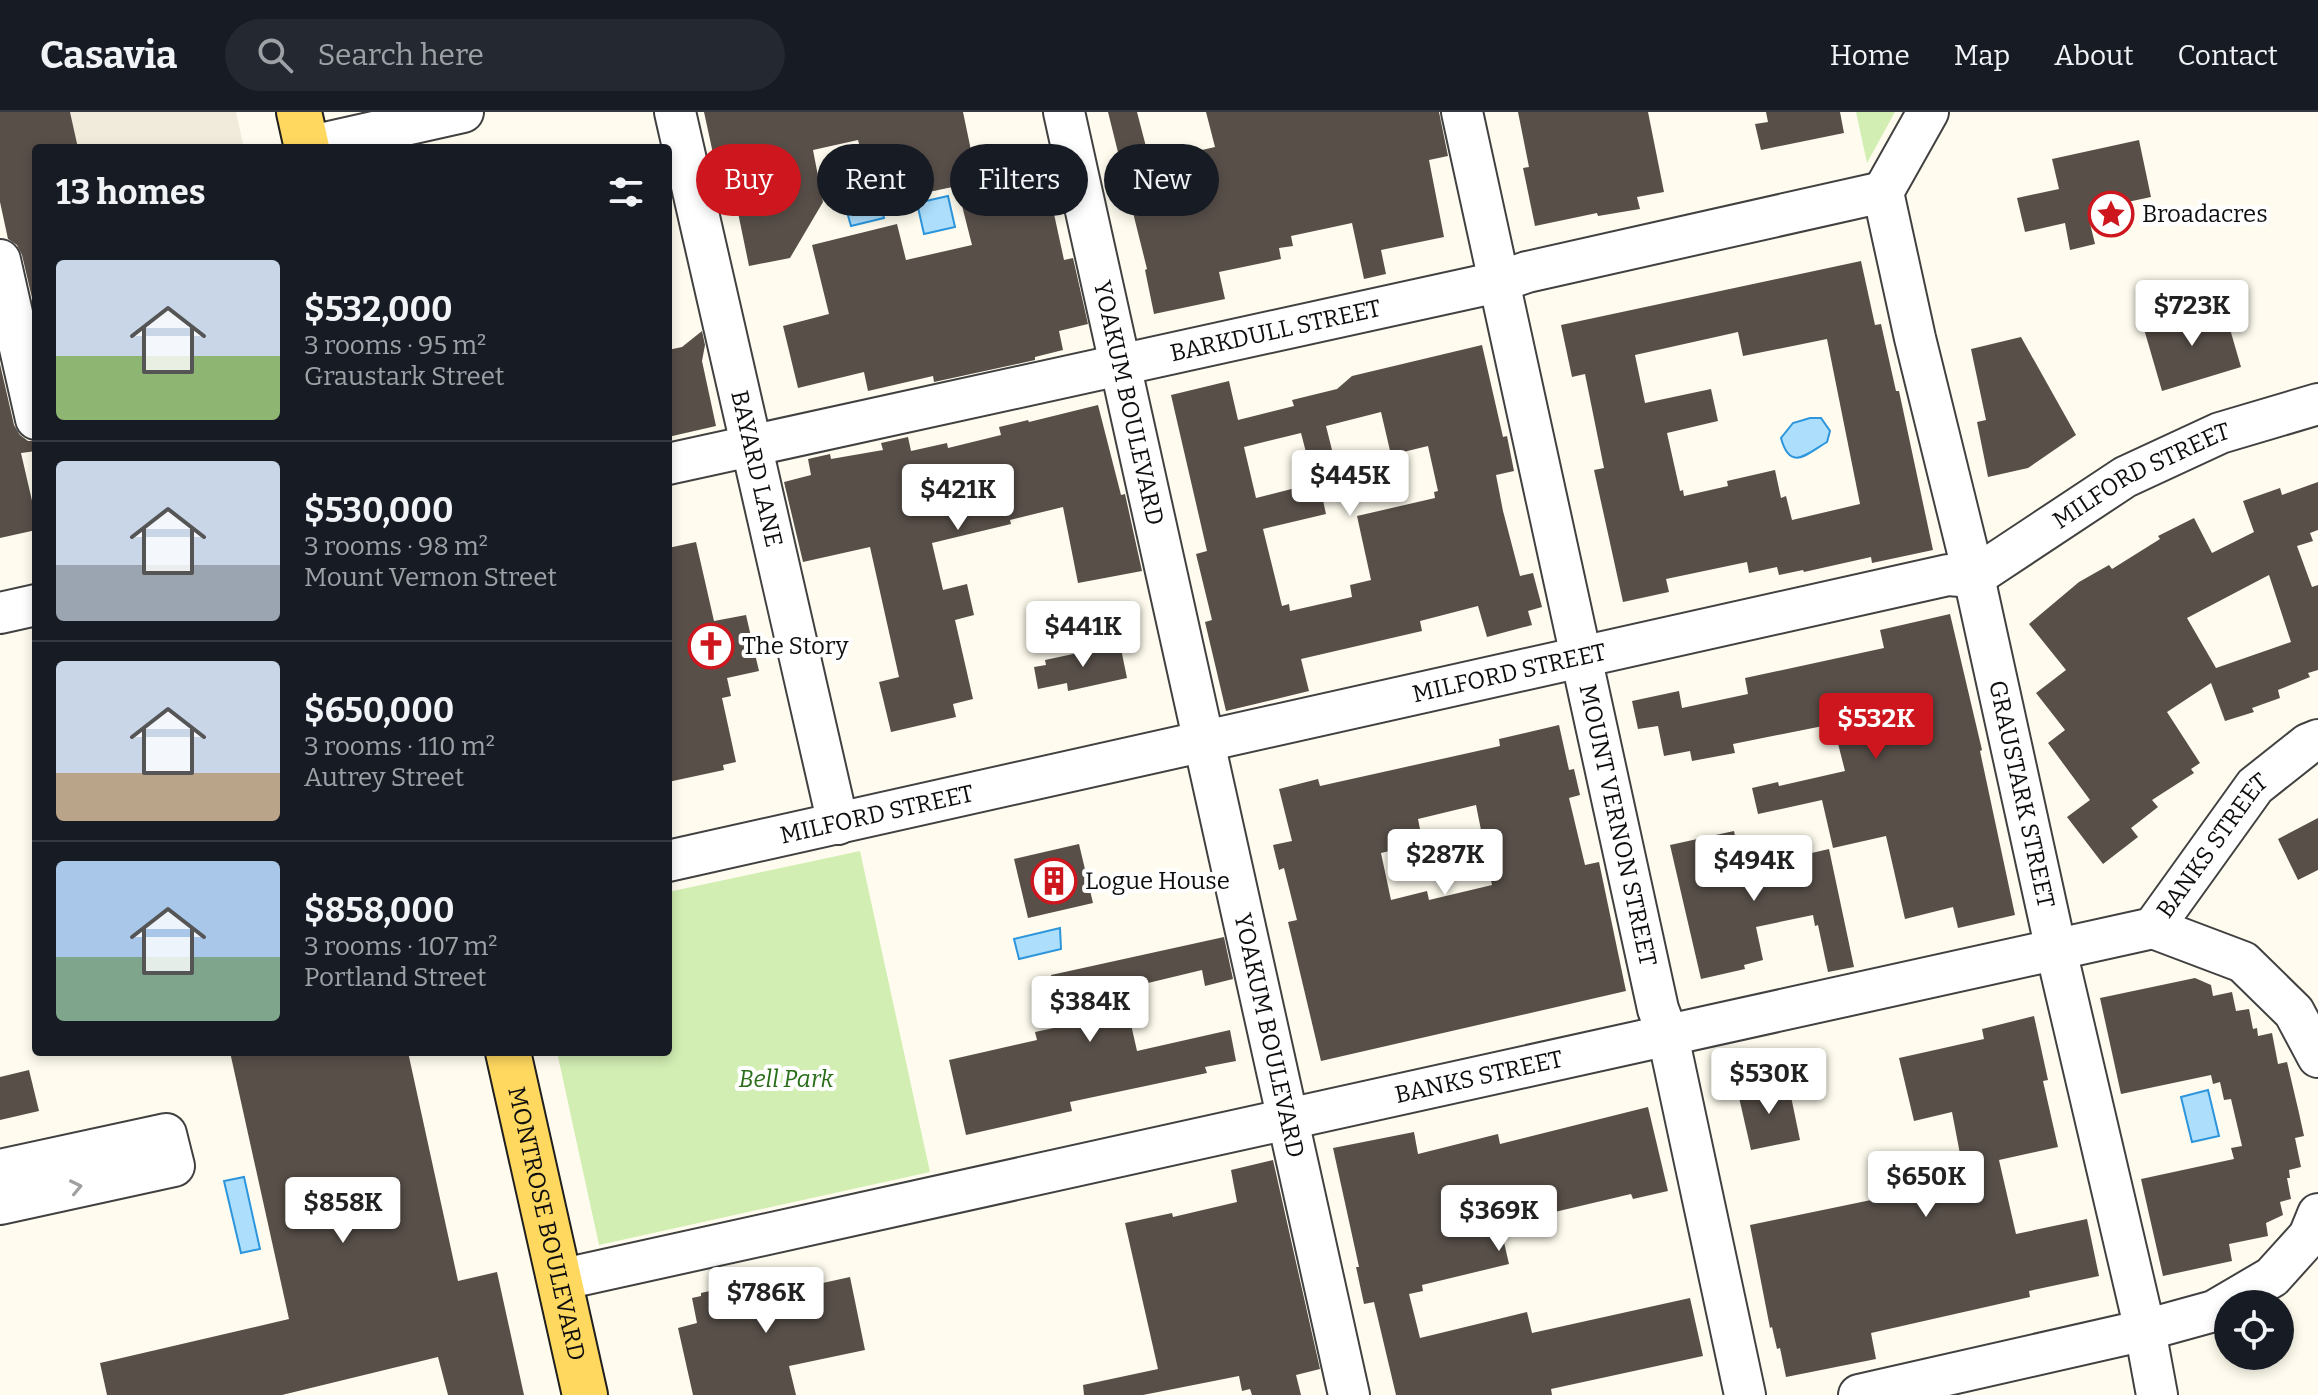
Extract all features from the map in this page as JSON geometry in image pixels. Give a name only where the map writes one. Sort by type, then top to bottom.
[{"type":"main road","points":[[299,112],[306,144]]},
{"type":"main road","name":"MONTROSE BOULEVARD","points":[[509,1056],[585,1395]]},
{"type":"street","points":[[324,144],[463,112]]},
{"type":"street","name":"BAYARD LANE","points":[[675,112],[838,824]]},
{"type":"street","name":"YOAKUM BOULEVARD","points":[[1064,112],[1349,1395]]},
{"type":"street","name":"MOUNT VERNON STREET","points":[[1462,112],[1745,1395]]},
{"type":"street","points":[[1883,192],[1928,112]]},
{"type":"street","name":"BARKDULL STREET","points":[[672,463],[1498,282],[1527,272],[1883,192]]},
{"type":"street","name":"GRAUSTARK STREET","points":[[1883,192],[1915,338],[1974,577],[2056,950],[2145,1330],[2157,1395]]},
{"type":"street","points":[[0,260],[32,401]]},
{"type":"street","name":"MILFORD STREET","points":[[672,860],[1948,575],[1974,577],[2125,477],[2220,433],[2318,404]]},
{"type":"street","points":[[0,613],[32,606]]},
{"type":"street","name":"BANKS STREET","points":[[559,1280],[2153,928],[2255,786],[2308,744],[2318,740]]},
{"type":"street","points":[[2153,928],[2243,962],[2294,1012],[2318,1057]]},
{"type":"street","points":[[0,1170],[166,1134],[174,1166],[0,1204]]},
{"type":"street","points":[[1859,1395],[2145,1330],[2214,1311],[2272,1277],[2309,1236],[2318,1214]]},
{"type":"green space","points":[[1856,112],[1895,112],[1867,163]]},
{"type":"green space","name":"Bell Park","points":[[860,851],[930,1172],[599,1245],[558,1056],[672,1056],[672,891]]},
{"type":"shaded area","points":[[70,112],[236,112],[243,144],[77,144]]},
{"type":"water","points":[[948,196],[950,216],[955,227],[924,234],[920,216],[934,216],[934,199]]},
{"type":"water","points":[[848,216],[884,216],[884,218],[851,226]]},
{"type":"water","points":[[1821,418],[1830,431],[1827,442],[1806,455],[1789,455],[1781,438],[1793,423]]},
{"type":"water","points":[[1060,928],[1061,949],[1019,959],[1014,939]]},
{"type":"water","points":[[2208,1090],[2219,1136],[2192,1142],[2181,1097]]},
{"type":"water","points":[[244,1177],[260,1249],[241,1253],[224,1181]]},
{"type":"building","points":[[0,112],[70,112],[77,144],[32,144],[32,298],[22,255],[17,245],[8,239],[0,202]]},
{"type":"building","points":[[704,112],[963,112],[970,144],[950,144],[950,188],[934,191],[934,144],[859,144],[858,140],[817,144],[817,149],[813,150],[817,171],[817,212],[790,258],[749,266],[739,216],[801,216],[801,144],[711,144]]},
{"type":"building","points":[[1108,112],[1137,112],[1145,144],[1116,144]]},
{"type":"building","points":[[1206,112],[1439,112],[1448,156],[1429,160],[1444,237],[1381,250],[1386,274],[1364,279],[1352,223],[1291,236],[1293,246],[1279,248],[1281,259],[1219,272],[1225,299],[1154,314],[1134,216],[1219,216],[1219,144],[1214,144]]},
{"type":"building","points":[[1518,112],[1648,112],[1664,192],[1637,197],[1640,209],[1598,216],[1597,213],[1535,226],[1523,168],[1529,167]]},
{"type":"building","points":[[1766,112],[1840,112],[1844,133],[1761,150],[1755,124],[1768,122]]},
{"type":"building","points":[[2139,140],[2151,197],[2104,207],[2105,211],[2088,215],[2095,244],[2070,250],[2065,223],[2025,232],[2017,198],[2059,189],[2052,159]]},
{"type":"building","points":[[965,216],[1054,216],[1064,260],[1073,258],[1088,324],[1059,331],[1063,350],[1035,357],[1035,360],[934,382],[933,376],[868,391],[864,372],[798,388],[783,326],[829,314],[812,245],[897,224],[906,260],[972,245]]},
{"type":"building","points":[[1861,261],[1875,325],[1881,324],[1896,391],[1899,391],[1933,550],[1872,563],[1871,557],[1779,575],[1777,567],[1749,573],[1747,562],[1666,579],[1669,592],[1623,602],[1594,470],[1604,468],[1585,374],[1572,377],[1561,325]],"holes":[[[1738,332],[1743,356],[1827,339],[1860,504],[1792,520],[1786,496],[1781,498],[1775,470],[1727,481],[1728,486],[1684,496],[1683,490],[1680,491],[1667,433],[1718,421],[1711,389],[1645,403],[1635,355]]]},
{"type":"building","points":[[2223,305],[2241,367],[2162,391],[2144,329]]},
{"type":"building","points":[[702,331],[705,345],[702,361],[716,426],[672,436],[672,349],[682,347]]},
{"type":"building","points":[[2021,337],[2076,435],[2028,468],[1988,477],[1977,422],[1986,420],[1971,349]]},
{"type":"building","points":[[1482,345],[1514,471],[1496,475],[1503,511],[1520,576],[1533,573],[1542,607],[1528,611],[1532,625],[1487,637],[1478,606],[1420,621],[1422,631],[1301,659],[1309,691],[1226,711],[1205,622],[1212,620],[1196,554],[1207,551],[1171,395],[1229,381],[1238,420],[1294,406],[1292,400],[1337,389],[1352,376]],"holes":[[[1381,412],[1391,455],[1428,446],[1438,491],[1434,492],[1435,498],[1357,516],[1371,580],[1350,585],[1352,597],[1290,611],[1289,604],[1282,606],[1263,529],[1326,514],[1319,482],[1256,498],[1244,447],[1301,433],[1308,460],[1333,454],[1326,426]]]},
{"type":"building","points":[[0,364],[14,425],[20,435],[32,441],[32,452],[21,453],[32,501],[32,531],[0,538]]},
{"type":"building","points":[[1098,405],[1121,495],[1125,494],[1142,571],[1078,583],[1063,507],[1010,520],[1011,524],[932,543],[943,590],[967,584],[974,615],[955,620],[973,699],[953,704],[956,717],[891,732],[879,682],[899,677],[870,547],[803,562],[784,482],[811,475],[808,459],[830,454],[831,459],[883,450],[881,443],[908,437],[911,451],[947,443],[948,448],[1001,435],[999,427]]},
{"type":"building","points":[[2318,482],[2318,530],[2310,533],[2313,541],[2297,546],[2312,587],[2318,585],[2318,670],[2308,673],[2310,677],[2278,690],[2280,698],[2252,708],[2254,712],[2225,721],[2211,683],[2167,712],[2200,763],[2191,769],[2194,773],[2152,800],[2158,807],[2131,828],[2138,837],[2103,864],[2067,817],[2090,800],[2048,743],[2065,730],[2036,693],[2066,670],[2029,624],[2079,582],[2109,565],[2112,569],[2160,539],[2158,536],[2194,518],[2212,553],[2254,532],[2243,501],[2280,488],[2282,495]],"holes":[[[2269,575],[2291,642],[2216,668],[2187,618]]]},
{"type":"building","points":[[696,542],[714,621],[746,615],[759,671],[727,678],[731,696],[722,698],[736,762],[723,765],[724,770],[672,781],[672,547]]},
{"type":"building","points":[[1950,614],[1982,750],[2015,915],[1958,928],[1953,907],[1905,919],[1886,836],[1833,848],[1822,800],[1758,814],[1752,788],[1778,782],[1779,786],[1845,771],[1833,724],[1733,744],[1735,753],[1692,761],[1690,751],[1664,756],[1658,726],[1638,729],[1632,701],[1679,691],[1682,708],[1748,694],[1745,678],[1884,648],[1880,630]]},
{"type":"building","points":[[1120,644],[1127,678],[1068,691],[1067,683],[1038,689],[1034,667],[1046,665],[1045,660]]},
{"type":"building","points":[[1559,725],[1569,770],[1574,769],[1580,795],[1569,798],[1585,865],[1599,862],[1626,991],[1321,1061],[1288,922],[1297,920],[1284,868],[1279,870],[1273,845],[1292,841],[1279,789],[1318,779],[1320,786],[1500,746],[1499,739]],"holes":[[[1476,805],[1492,885],[1429,900],[1427,891],[1391,900],[1381,853],[1402,848],[1400,838],[1421,834],[1418,819]]]},
{"type":"building","points":[[2318,818],[2318,870],[2298,880],[2278,839]]},
{"type":"building","points":[[1734,831],[1742,869],[1829,849],[1854,967],[1828,972],[1813,915],[1756,927],[1763,960],[1744,965],[1745,969],[1701,979],[1670,845]]},
{"type":"building","name":"Logue House","points":[[1079,844],[1093,903],[1028,918],[1014,859]]},
{"type":"building","points":[[1224,937],[1233,979],[1205,986],[1202,970],[1123,989],[1137,1051],[1230,1030],[1236,1061],[1205,1067],[1207,1073],[1070,1102],[1072,1111],[966,1135],[949,1060],[1037,1040],[1035,1032],[1063,1026],[1051,975]]},
{"type":"building","points":[[2195,978],[2211,985],[2213,996],[2232,992],[2236,1011],[2249,1009],[2253,1029],[2257,1028],[2258,1036],[2272,1033],[2278,1064],[2287,1062],[2304,1136],[2295,1138],[2301,1167],[2289,1170],[2290,1178],[2287,1178],[2291,1199],[2280,1202],[2283,1215],[2266,1223],[2268,1236],[2229,1244],[2232,1261],[2163,1276],[2141,1179],[2234,1159],[2231,1148],[2242,1146],[2231,1099],[2224,1100],[2220,1082],[2213,1084],[2211,1075],[2121,1094],[2100,998]]},
{"type":"building","points":[[2034,1016],[2048,1080],[2043,1081],[2058,1147],[1999,1160],[2016,1234],[2087,1219],[2099,1276],[2029,1291],[2030,1297],[1871,1333],[1876,1359],[1786,1377],[1780,1348],[1777,1349],[1770,1328],[1750,1225],[1876,1199],[1875,1195],[1964,1175],[1952,1112],[1914,1121],[1899,1058],[1984,1039],[1982,1029]]},
{"type":"building","points":[[231,1056],[409,1056],[458,1281],[497,1272],[524,1395],[448,1395],[438,1357],[282,1395],[107,1395],[100,1363],[289,1319]]},
{"type":"building","points":[[29,1070],[39,1111],[0,1120],[0,1077]]},
{"type":"building","points":[[1788,1082],[1800,1140],[1751,1150],[1738,1093]]},
{"type":"building","points":[[1648,1107],[1668,1191],[1633,1199],[1631,1194],[1500,1225],[1509,1264],[1422,1285],[1423,1291],[1409,1294],[1420,1338],[1527,1312],[1532,1333],[1690,1298],[1703,1356],[1551,1389],[1552,1395],[1396,1395],[1374,1302],[1364,1304],[1333,1148],[1414,1132],[1418,1154],[1498,1134],[1500,1144]]},
{"type":"building","points":[[1273,1160],[1320,1369],[1296,1375],[1301,1395],[1252,1395],[1250,1389],[1242,1391],[1239,1376],[1143,1395],[1084,1395],[1083,1385],[1158,1369],[1125,1223],[1172,1213],[1173,1217],[1237,1202],[1231,1170]]},
{"type":"building","points":[[769,1274],[773,1294],[850,1277],[865,1350],[789,1366],[796,1395],[693,1395],[678,1328],[697,1323],[692,1298],[727,1287],[726,1283]]},
{"type":"place","name":"Broadacres","points":[[2111,214]]},
{"type":"place","name":"The Story","points":[[711,646]]},
{"type":"place","name":"Logue House","points":[[1054,881]]}]
